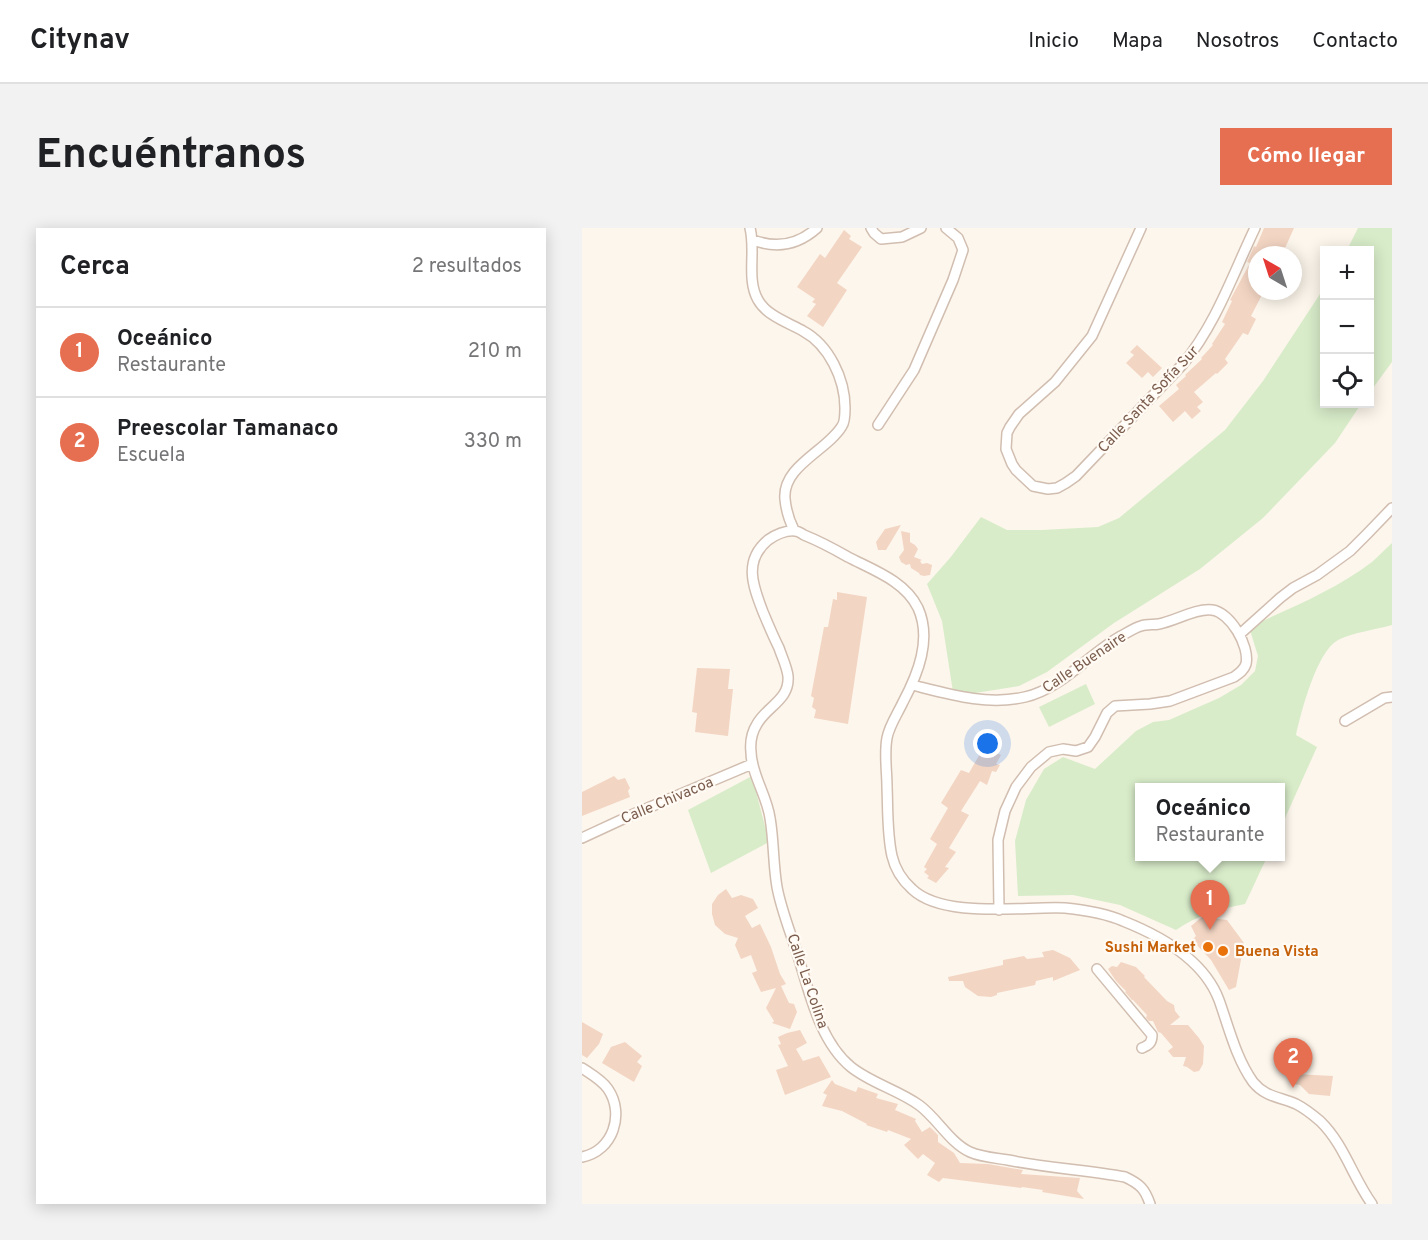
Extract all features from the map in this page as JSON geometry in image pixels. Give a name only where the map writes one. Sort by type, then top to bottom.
[{"type":"street","points":[[750,228],[753,240],[752,274],[758,300],[774,315],[817,340],[829,355],[843,389],[844,424],[827,445],[796,469],[788,482],[784,497],[788,518],[794,530]]},
{"type":"street","points":[[753,240],[765,245],[796,242],[807,237],[817,228]]},
{"type":"street","points":[[871,228],[881,239],[902,237],[921,228]]},
{"type":"street","points":[[878,425],[914,370],[953,280],[963,250],[958,237],[946,228]]},
{"type":"street","name":"Calle Santa Sofía Sur","points":[[1141,228],[1092,336],[1054,382],[1018,414],[1010,427],[1005,441],[1012,464],[1021,476],[1034,486],[1057,488],[1076,476],[1176,372],[1199,345],[1256,228]]},
{"type":"street","points":[[999,910],[998,840],[1005,811],[1012,795],[1031,767],[1049,752],[1063,749],[1076,752],[1088,747],[1107,713],[1115,706],[1170,701],[1242,672],[1246,662],[1240,634],[1293,588],[1317,575],[1350,550],[1392,508]]},
{"type":"street","points":[[752,764],[750,750],[755,726],[770,708],[782,699],[787,688],[788,676],[783,657],[753,587],[753,561],[761,546],[775,535],[794,530],[886,577],[910,594],[918,608],[924,628],[924,643],[912,685],[887,735],[886,756],[893,860],[910,888],[922,897],[955,906],[999,910],[1065,908],[1093,912],[1142,929],[1187,957],[1202,971],[1213,987],[1237,1052],[1256,1085],[1265,1094],[1296,1104],[1321,1122],[1342,1149],[1372,1204]]},
{"type":"street","name":"Calle Buenaire","points":[[912,685],[972,699],[1025,697],[1065,677],[1107,644],[1141,626],[1212,610],[1224,614],[1240,634]]},
{"type":"street","points":[[1345,721],[1384,698],[1392,697]]},
{"type":"street","name":"Calle Chivacoa","points":[[582,838],[752,764]]},
{"type":"street","name":"Calle La Colina","points":[[752,764],[770,813],[778,890],[783,909],[821,1026],[836,1052],[849,1066],[912,1100],[927,1111],[957,1143],[970,1152],[1036,1166],[1125,1177],[1136,1182],[1145,1191],[1150,1204]]},
{"type":"street","points":[[1097,969],[1152,1035],[1150,1044],[1142,1048]]},
{"type":"street","points":[[582,1068],[609,1090],[617,1118],[608,1140],[598,1150],[582,1156]]},
{"type":"green space","points":[[1358,228],[1392,228],[1392,362],[1374,387],[1374,246],[1349,246]]},
{"type":"green space","points":[[1320,294],[1320,408],[1358,408],[1335,443],[1263,518],[1200,569],[1114,623],[1047,672],[1019,686],[975,693],[953,692],[942,621],[927,584],[981,517],[1007,530],[1098,527],[1119,518],[1225,430],[1263,381]]},
{"type":"green space","points":[[1392,543],[1392,625],[1344,637],[1330,646],[1323,656],[1311,683],[1296,735],[1317,747],[1285,818],[1285,783],[1135,783],[1135,861],[1265,861],[1245,904],[1209,913],[1176,930],[1120,905],[1073,895],[1018,896],[1015,841],[1026,800],[1044,769],[1063,757],[1095,769],[1136,731],[1153,722],[1169,720],[1219,698],[1241,685],[1255,671],[1258,656],[1249,627],[1312,598],[1372,562]]},
{"type":"green space","points":[[1086,684],[1095,704],[1049,727],[1039,707]]},
{"type":"green space","points":[[752,776],[769,842],[711,873],[688,810]]},
{"type":"building","points":[[1264,228],[1294,228],[1286,246],[1256,246]]},
{"type":"building","points":[[844,230],[851,236],[849,239],[862,247],[837,283],[847,290],[823,327],[807,316],[816,304],[812,302],[815,299],[797,287],[820,254],[825,258]]},
{"type":"building","points":[[1248,267],[1248,300],[1259,300],[1251,316],[1256,319],[1248,335],[1243,333],[1225,359],[1228,363],[1194,392],[1203,402],[1197,407],[1201,411],[1192,419],[1185,411],[1173,422],[1159,406],[1179,389],[1176,385],[1213,345],[1225,324],[1222,322],[1232,301],[1230,300]]},
{"type":"building","points":[[1137,345],[1162,368],[1153,377],[1148,372],[1142,378],[1126,363],[1134,355],[1130,352]]},
{"type":"building","points":[[901,525],[886,550],[878,550],[876,542],[885,529]]},
{"type":"building","points":[[901,531],[910,533],[910,542],[918,549],[914,557],[922,560],[920,561],[922,564],[932,565],[930,575],[920,575],[911,568],[910,564],[906,565],[901,562],[899,557],[904,550]]},
{"type":"building","points":[[837,592],[867,597],[848,724],[814,718],[816,710],[812,707],[814,698],[811,696],[824,627],[828,627],[833,599],[837,600]]},
{"type":"building","points":[[697,668],[730,669],[728,689],[733,689],[728,736],[695,732],[697,713],[692,712]]},
{"type":"building","points":[[987,751],[1001,755],[996,764],[1000,765],[996,772],[992,771],[987,785],[980,781],[961,811],[969,815],[949,848],[956,852],[945,867],[949,868],[936,883],[927,878],[929,876],[924,872],[927,869],[924,867],[937,844],[930,839],[948,808],[941,803],[961,770],[969,773],[981,752],[986,755]]},
{"type":"building","points":[[614,776],[618,780],[625,778],[630,788],[628,791],[630,797],[582,816],[582,792]]},
{"type":"building","points":[[726,889],[732,898],[741,895],[753,899],[758,908],[745,916],[752,928],[760,924],[786,984],[781,986],[789,1003],[794,1004],[797,1012],[790,1029],[772,1023],[774,1021],[766,1008],[776,988],[761,992],[752,973],[757,971],[751,955],[741,959],[735,945],[738,938],[725,934],[715,925],[712,904]]},
{"type":"building","name":"Buena Vista","points":[[1202,917],[1227,920],[1244,943],[1236,987],[1229,990],[1211,960],[1192,940],[1196,936],[1191,926]]},
{"type":"building","points":[[1053,950],[1070,958],[1080,970],[1053,981],[1053,977],[1036,981],[1035,985],[997,993],[991,997],[978,996],[965,987],[963,981],[949,981],[948,977],[1003,965],[1003,960],[1024,956],[1027,959],[1044,957],[1042,952]]},
{"type":"building","points":[[1121,962],[1136,967],[1167,1001],[1174,1005],[1180,1017],[1170,1025],[1188,1025],[1199,1038],[1204,1046],[1203,1064],[1199,1071],[1194,1072],[1183,1066],[1186,1057],[1173,1057],[1168,1051],[1173,1047],[1158,1032],[1153,1021],[1146,1018],[1147,1015],[1116,981],[1108,969],[1112,966],[1117,967]]},
{"type":"building","points":[[582,1022],[603,1034],[599,1044],[587,1058],[582,1055]]},
{"type":"building","points":[[800,1030],[807,1043],[796,1049],[803,1061],[819,1056],[831,1077],[785,1095],[776,1070],[788,1066],[778,1045],[781,1044],[778,1037]]},
{"type":"building","points":[[625,1042],[642,1056],[637,1062],[642,1066],[634,1082],[602,1063],[611,1047]]},
{"type":"building","points":[[1295,1074],[1333,1076],[1330,1096],[1309,1094],[1300,1085],[1293,1084]]},
{"type":"building","points":[[832,1080],[835,1084],[856,1092],[858,1087],[878,1094],[876,1098],[898,1104],[895,1110],[916,1119],[922,1132],[930,1127],[938,1135],[938,1142],[954,1153],[960,1163],[988,1164],[1023,1170],[1021,1174],[1080,1178],[1077,1191],[1084,1199],[1022,1187],[943,1178],[939,1182],[927,1175],[935,1163],[923,1154],[918,1159],[904,1145],[911,1139],[866,1125],[842,1111],[822,1106],[827,1095],[823,1093]]},
{"type":"place","name":"Oceánico","points":[[1210,930]]},
{"type":"place","name":"Sushi Market","points":[[1208,947]]},
{"type":"place","name":"Buena Vista","points":[[1223,951]]},
{"type":"place","name":"Preescolar Tamanaco","points":[[1293,1088]]}]
